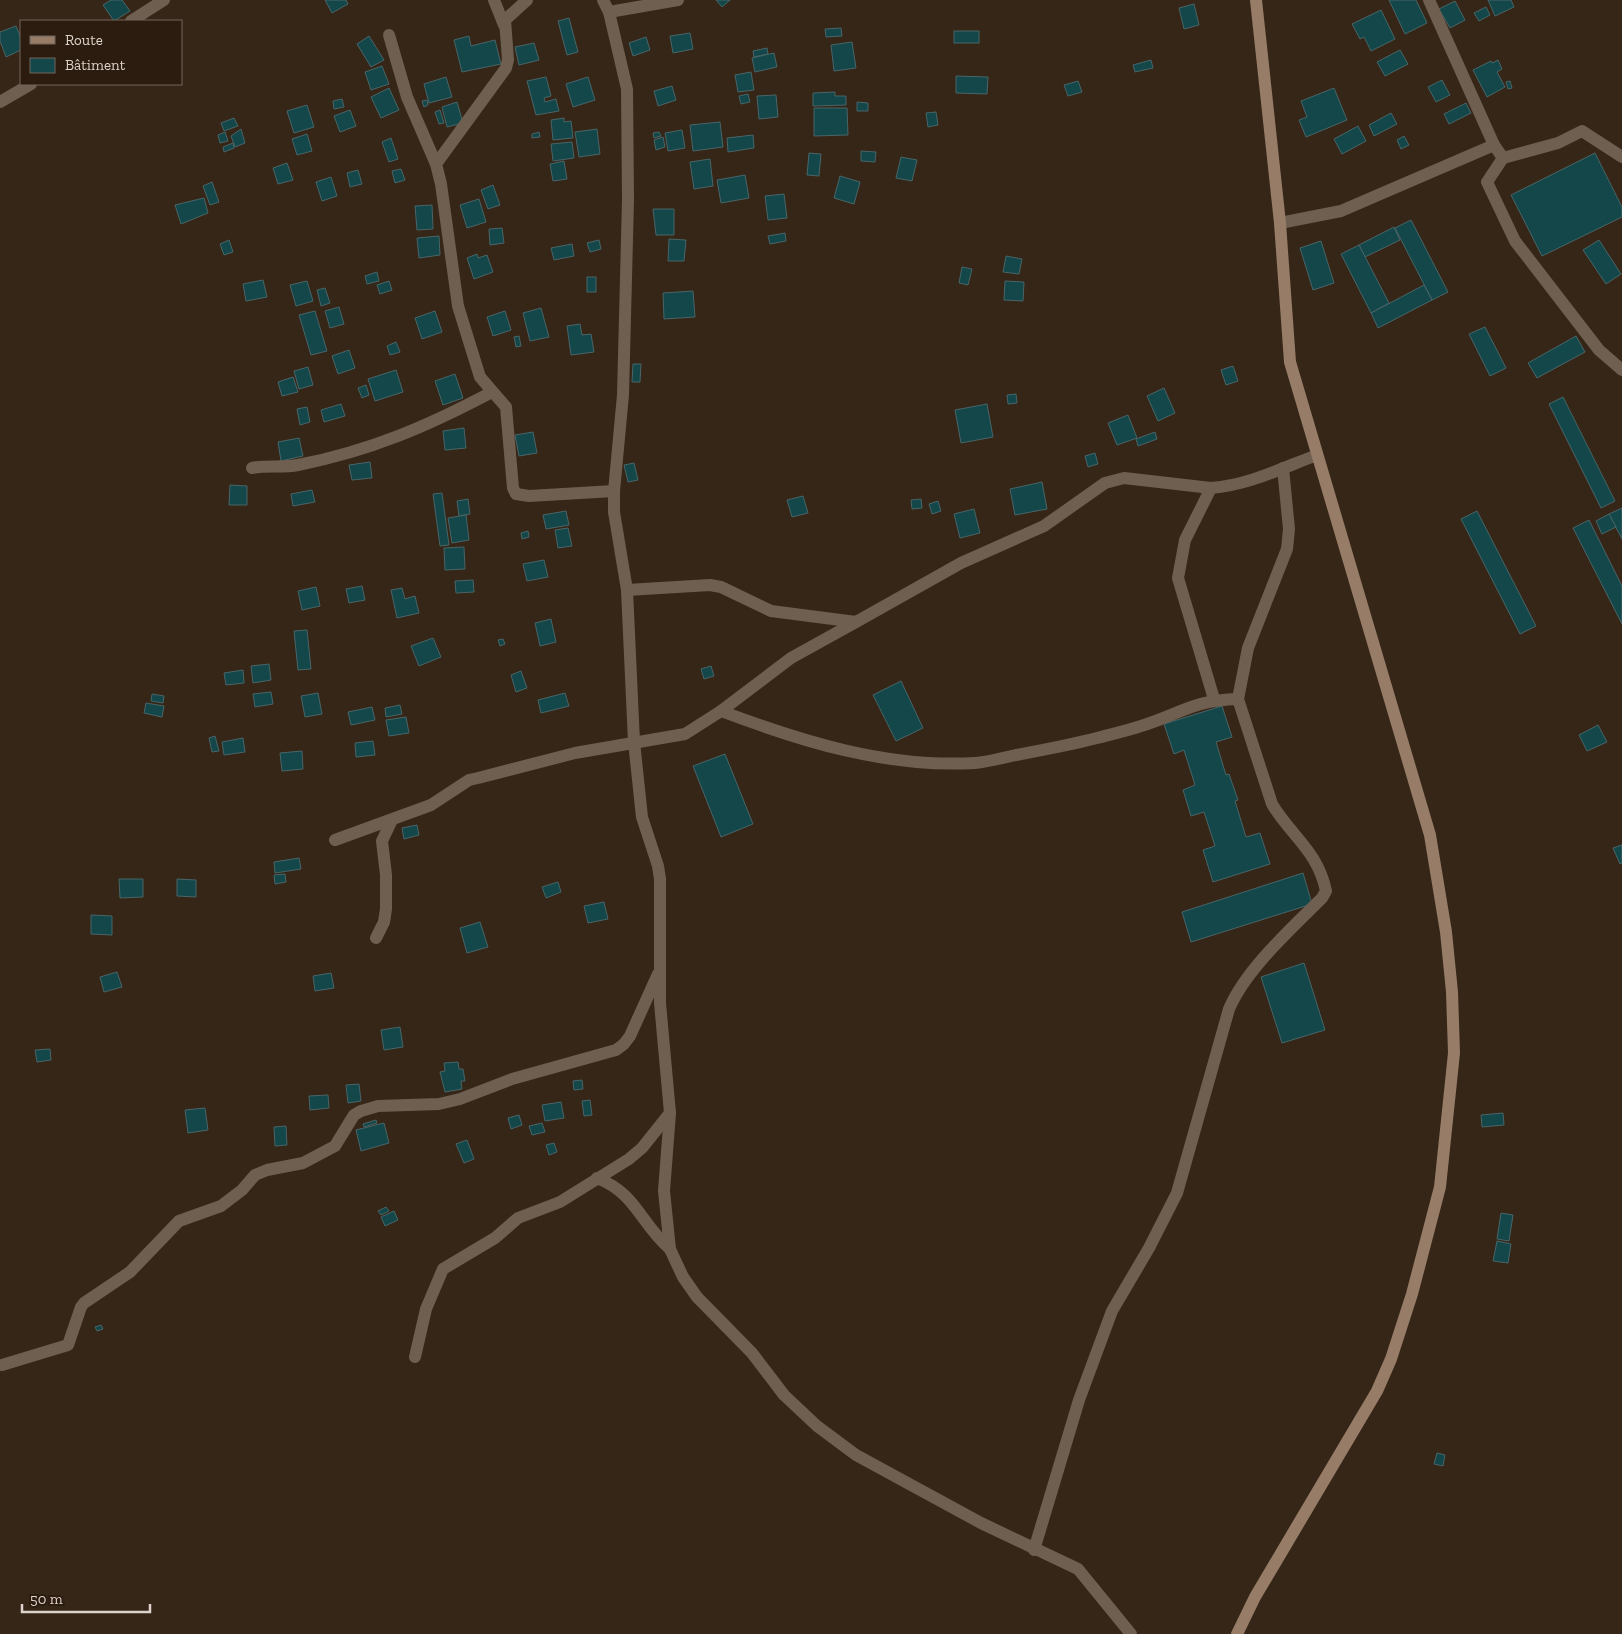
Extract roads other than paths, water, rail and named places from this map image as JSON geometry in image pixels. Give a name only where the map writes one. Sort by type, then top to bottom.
[{"type":"main road","points":[[1236,1634],[1255,1597],[1377,1391],[1391,1359],[1423,1257],[1440,1188],[1454,1053],[1446,932],[1430,835],[1290,362],[1280,223],[1256,0]]},
{"type":"street","points":[[133,20],[164,0]]},
{"type":"street","points":[[436,164],[508,64],[504,24],[494,0]]},
{"type":"street","points":[[504,24],[505,20],[527,0]]},
{"type":"street","points":[[603,0],[609,12],[627,90],[628,181],[623,395],[614,491],[616,532],[627,590],[634,742],[642,817],[658,866],[660,879],[660,1012],[670,1113],[664,1191],[670,1249],[683,1277],[697,1297],[752,1353],[784,1395],[817,1426],[856,1455],[1034,1550],[1078,1569],[1131,1634]]},
{"type":"street","points":[[609,12],[678,0]]},
{"type":"street","points":[[1429,0],[1494,145],[1502,158]]},
{"type":"street","points":[[390,35],[407,97],[436,164],[441,184],[458,306],[480,377],[506,408],[513,488],[516,494],[529,496],[614,491]]},
{"type":"street","points":[[0,102],[28,85]]},
{"type":"street","points":[[1622,157],[1582,131],[1558,143],[1502,158],[1486,182],[1515,241],[1599,350],[1622,370]]},
{"type":"street","points":[[1280,223],[1340,211],[1494,145]]},
{"type":"street","points":[[252,468],[296,465],[374,446],[443,418],[492,392]]},
{"type":"street","points":[[336,840],[431,805],[469,780],[575,753],[685,734],[722,711],[791,658],[961,563],[1044,526],[1106,483],[1124,478],[1211,488],[1272,474],[1317,455]]},
{"type":"street","points":[[1034,1550],[1079,1400],[1112,1310],[1149,1248],[1177,1193],[1232,1002],[1273,948],[1322,898],[1326,891],[1324,880],[1309,850],[1278,814],[1272,804],[1238,699],[1248,648],[1287,549],[1289,529],[1283,468]]},
{"type":"street","points":[[1211,488],[1185,540],[1178,578],[1214,699]]},
{"type":"street","points":[[627,590],[710,585],[721,587],[771,611],[856,622]]},
{"type":"street","points":[[722,711],[770,729],[820,744],[883,758],[940,764],[977,763],[1094,739],[1142,726],[1195,704],[1214,699],[1238,699]]},
{"type":"street","points":[[376,938],[384,922],[386,909],[386,875],[382,842],[392,820]]},
{"type":"street","points":[[2,1365],[68,1345],[81,1307],[130,1272],[179,1221],[221,1206],[242,1190],[255,1175],[267,1170],[303,1163],[323,1155],[335,1146],[354,1115],[361,1111],[378,1106],[446,1103],[512,1079],[616,1050],[630,1036],[660,971]]},
{"type":"street","points":[[414,1357],[426,1309],[443,1269],[495,1238],[518,1218],[560,1202],[629,1159],[642,1148],[670,1113]]},
{"type":"street","points":[[597,1178],[612,1184],[624,1193],[648,1227],[670,1249]]}]
